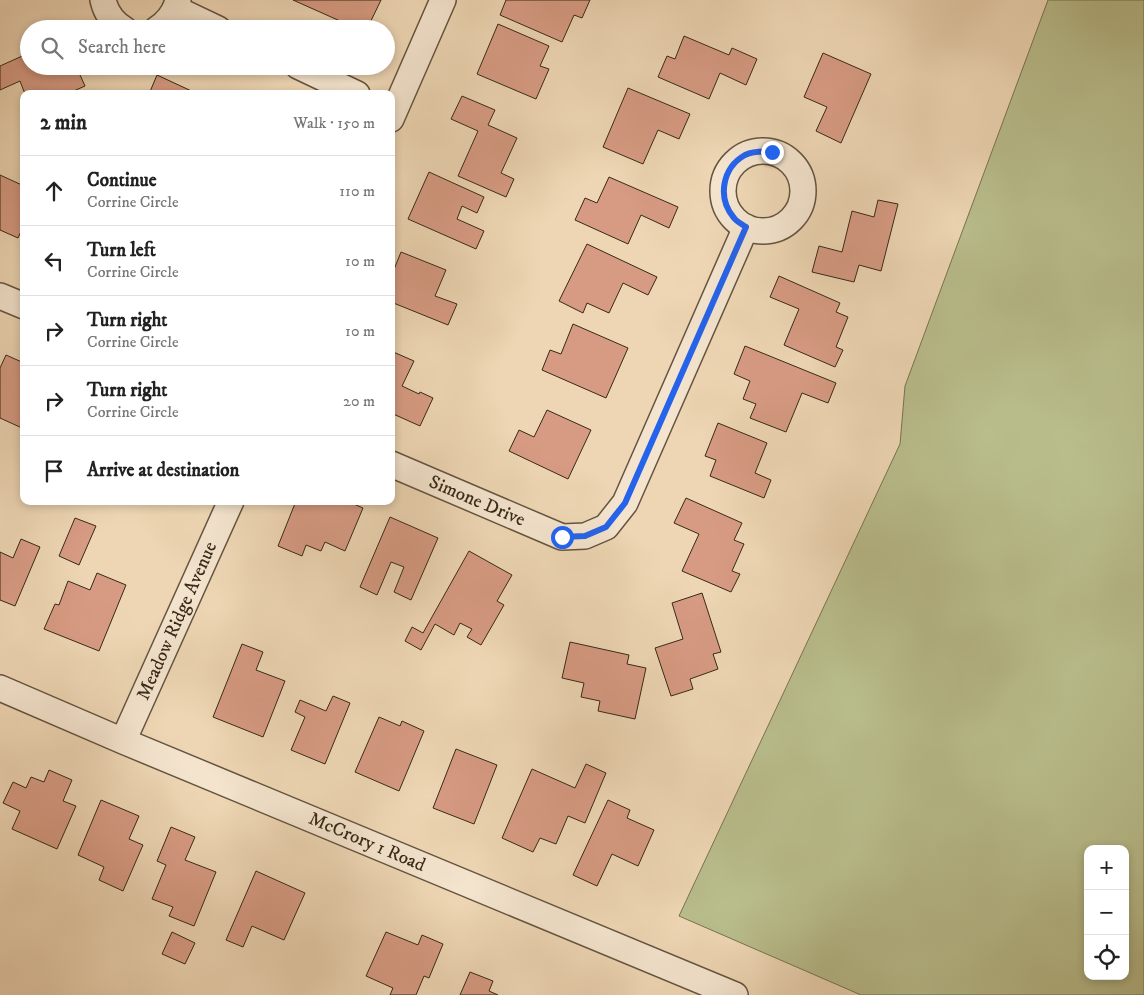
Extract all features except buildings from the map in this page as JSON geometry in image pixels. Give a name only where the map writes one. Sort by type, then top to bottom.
[{"type":"street","points":[[103,0],[112,20]]},
{"type":"street","points":[[395,106],[443,0]]},
{"type":"street","points":[[169,20],[177,4],[203,20]]},
{"type":"street","points":[[317,75],[349,90]]},
{"type":"street","name":"Simone Drive","points":[[395,466],[562,537],[585,536],[606,527],[625,503],[746,227]]},
{"type":"street","points":[[0,296],[20,304]]},
{"type":"street","name":"Meadow Ridge Avenue","points":[[123,741],[229,505]]},
{"type":"street","name":"McCrory 1 Road","points":[[0,688],[706,989],[735,995]]},
{"type":"green space","points":[[1048,0],[1144,0],[1144,995],[861,995],[679,916],[900,444],[905,386]]},
{"type":"route","points":[[562,537],[585,536],[606,527],[625,503],[746,227],[735,219],[727,208],[723,196],[724,183],[728,172],[736,161],[747,154],[759,151],[772,152]]}]
